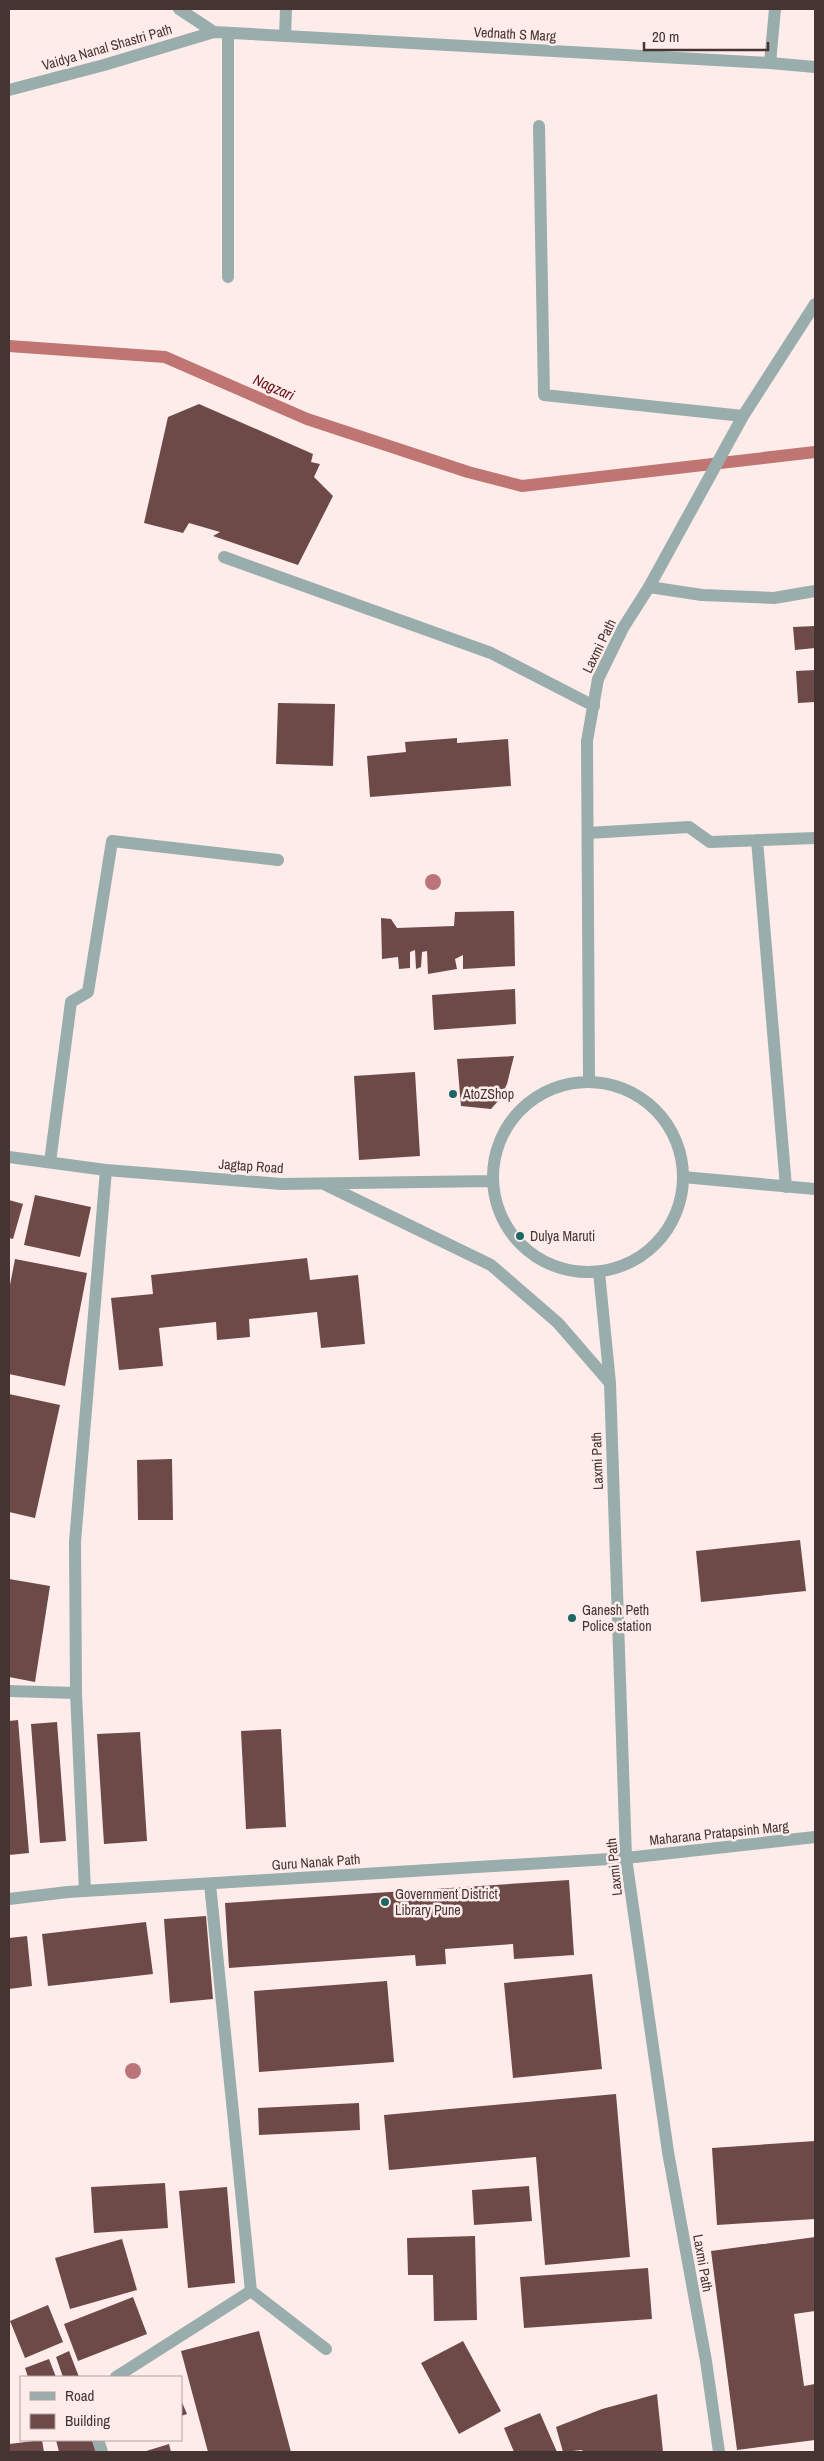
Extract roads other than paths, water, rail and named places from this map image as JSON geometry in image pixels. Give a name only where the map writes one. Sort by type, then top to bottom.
[{"type":"street","points":[[179,9],[214,32]]},
{"type":"street","points":[[285,36],[286,9]]},
{"type":"street","points":[[770,63],[775,9]]},
{"type":"street","name":"Vednath S Marg","points":[[214,32],[815,67]]},
{"type":"street","name":"Vaidya Nanal Shastri Path","points":[[9,90],[104,65],[214,32]]},
{"type":"street","points":[[228,33],[228,277]]},
{"type":"street","points":[[540,126],[544,395],[743,416]]},
{"type":"street","name":"Laxmi Path","points":[[589,1081],[587,741],[598,679],[623,628],[649,587],[743,416],[815,304]]},
{"type":"street","points":[[224,557],[491,653],[594,706]]},
{"type":"street","points":[[649,587],[702,595],[774,598],[815,591]]},
{"type":"street","points":[[588,833],[689,828],[710,842],[815,838]]},
{"type":"street","points":[[757,840],[786,1187]]},
{"type":"street","points":[[50,1162],[71,1002],[88,992],[112,842],[278,860]]},
{"type":"street","points":[[589,1081],[613,1085],[636,1095],[656,1110],[670,1130],[680,1152],[683,1177],[679,1204],[668,1230],[649,1250],[625,1265],[599,1272],[568,1271],[539,1259],[515,1239],[499,1212],[492,1181],[496,1155],[502,1139],[520,1110],[540,1095],[564,1084],[589,1081]]},
{"type":"street","name":"Jagtap Road","points":[[9,1156],[106,1170],[281,1184],[492,1181]]},
{"type":"street","points":[[85,1891],[76,1693],[75,1542],[106,1170]]},
{"type":"street","points":[[683,1177],[815,1189]]},
{"type":"street","points":[[324,1184],[491,1265],[558,1323],[610,1384]]},
{"type":"street","name":"Laxmi Path","points":[[599,1272],[610,1384],[626,1858],[668,2152],[706,2361],[719,2452]]},
{"type":"street","points":[[9,1691],[76,1693]]},
{"type":"street","name":"Maharana Pratapsinh Marg","points":[[626,1858],[815,1837]]},
{"type":"street","name":"Guru Nanak Path","points":[[9,1899],[85,1891],[626,1858]]},
{"type":"street","points":[[210,1884],[251,2291],[326,2349]]},
{"type":"street","points":[[118,2376],[251,2291]]},
{"type":"waterway","name":"Nagzari","points":[[9,346],[165,357],[307,419],[468,472],[522,486],[815,452]]},
{"type":"place","name":"AtoZShop","points":[[453,1094]]},
{"type":"place","name":"Dulya Maruti","points":[[520,1236]]},
{"type":"place","name":"Ganesh Peth Police station","points":[[572,1618]]},
{"type":"place","name":"Government District Library Pune","points":[[385,1902]]}]
